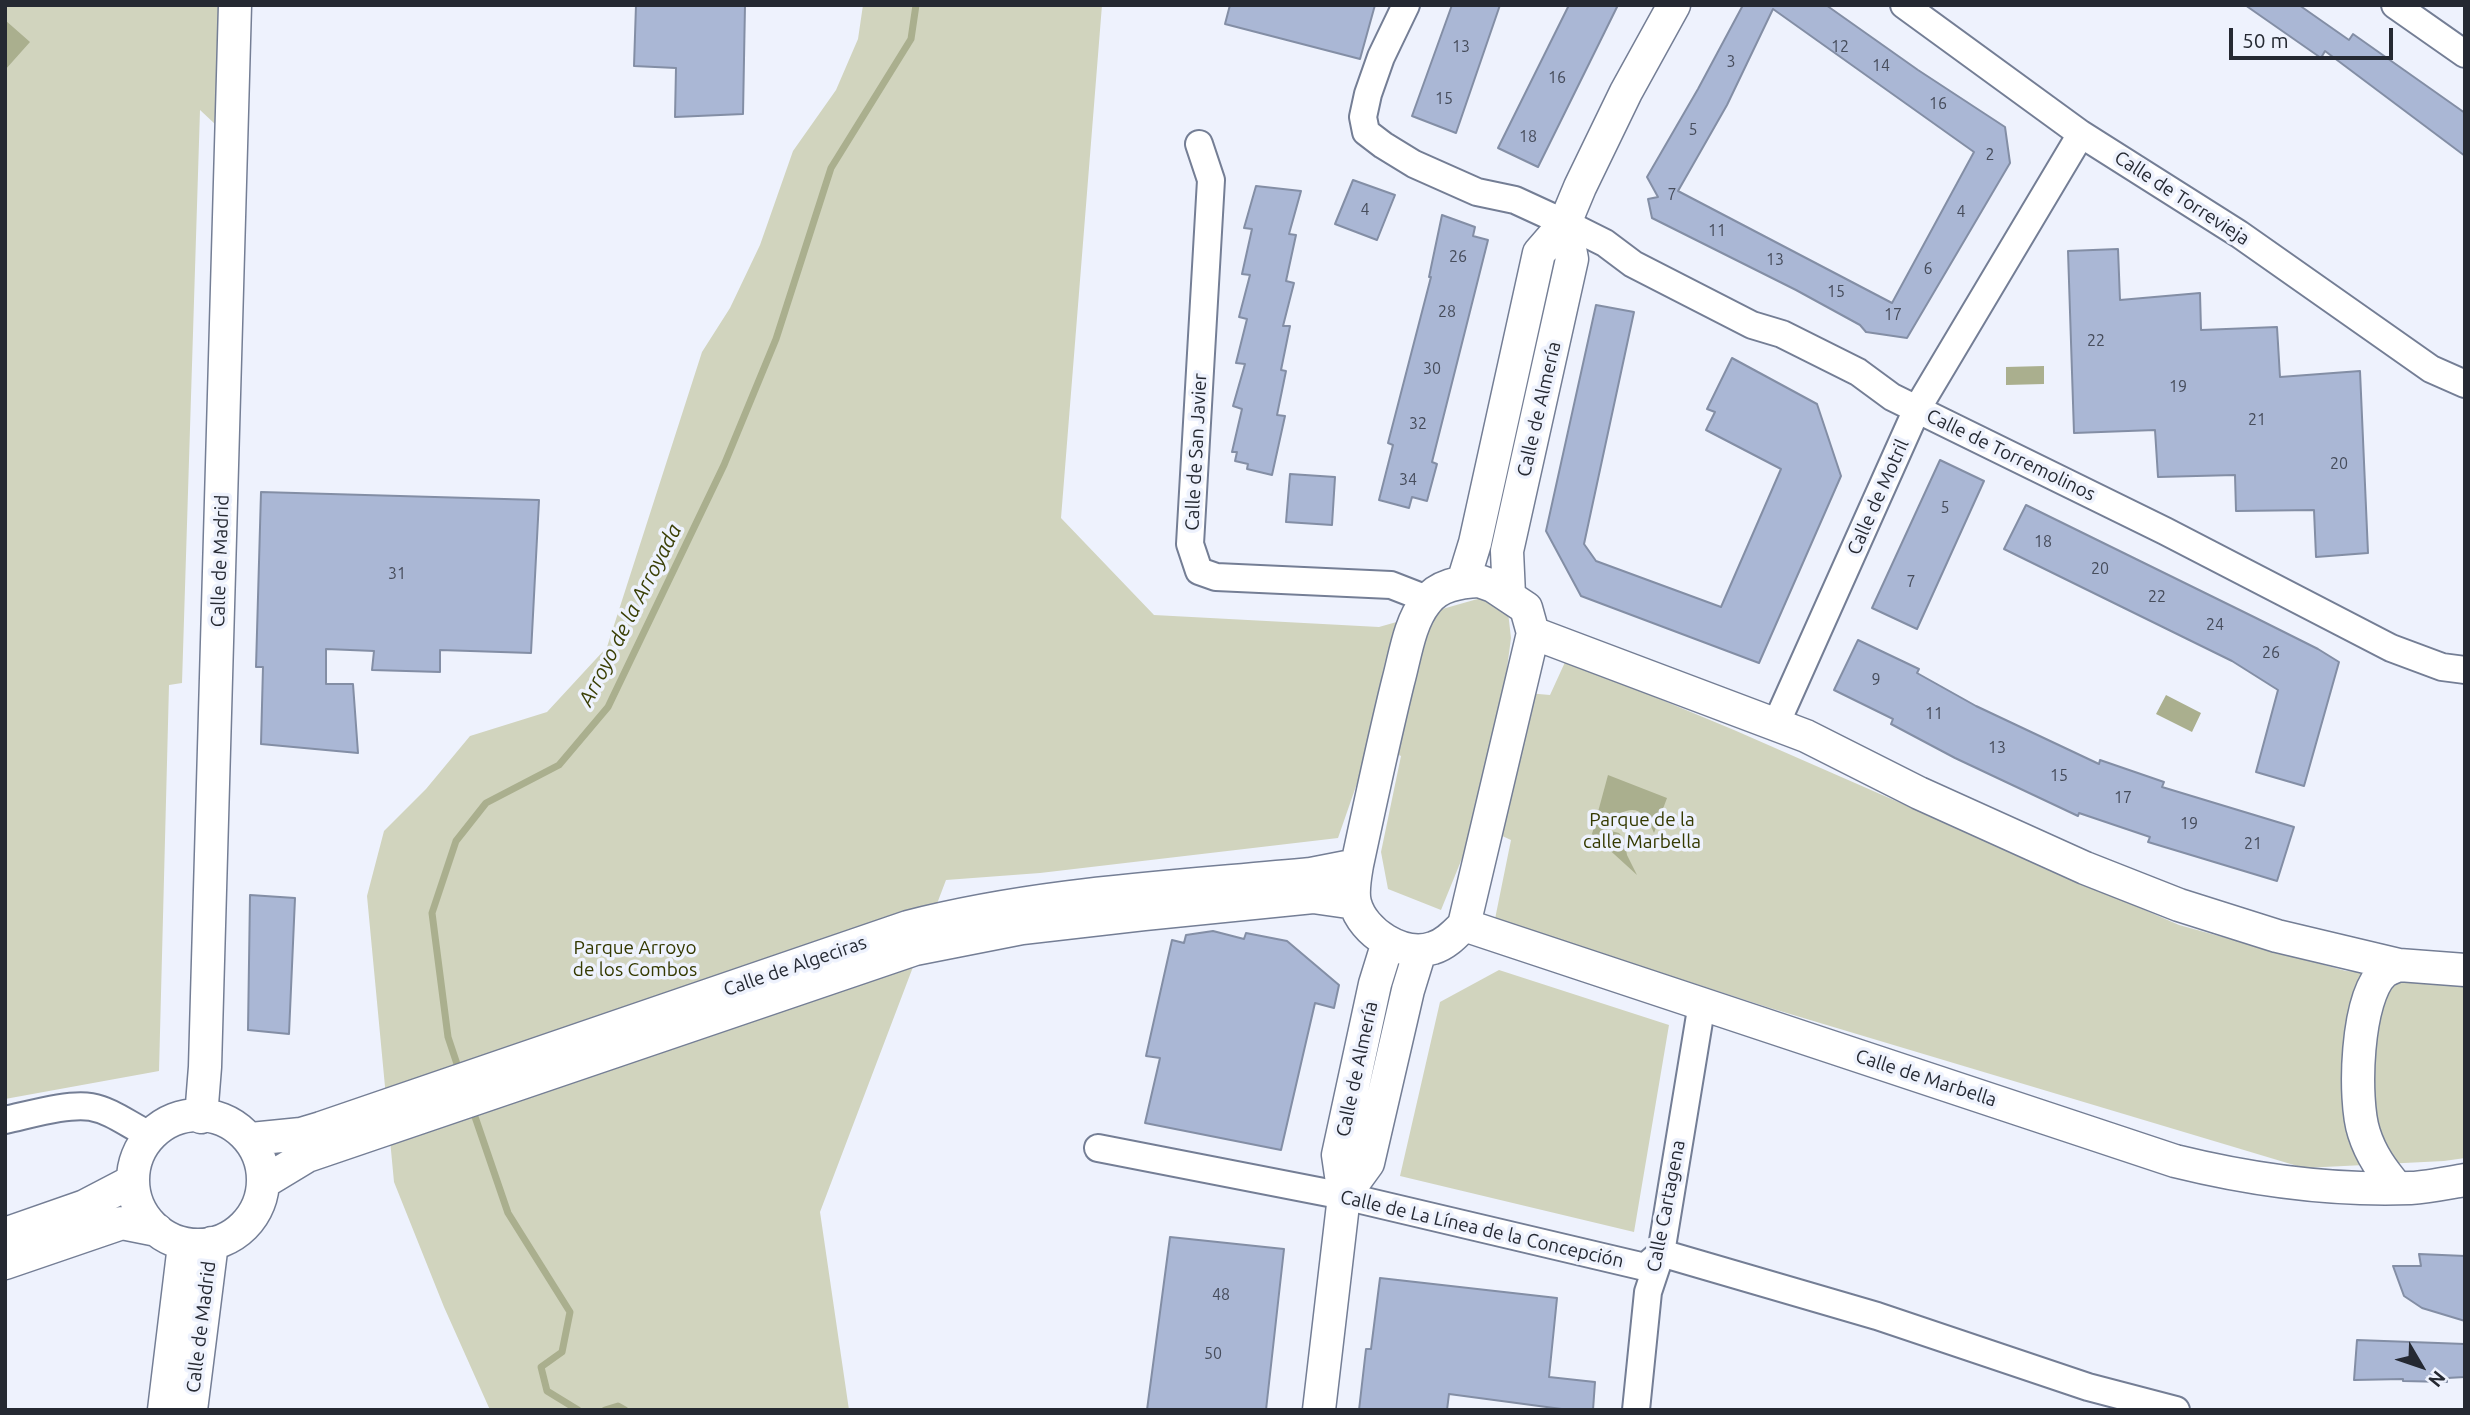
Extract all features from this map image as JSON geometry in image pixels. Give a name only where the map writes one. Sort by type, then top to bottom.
[{"type":"street","name":"Calle de Madrid","points":[[201,1117],[205,1067],[235,5]]},
{"type":"street","name":"Calle de Torremolinos","points":[[1406,5],[1381,57],[1368,93],[1363,117],[1366,132],[1382,145],[1414,164],[1477,192],[1515,201],[1565,223],[1605,243],[1633,264],[1752,325],[1782,334],[1858,372],[1892,397],[2165,531],[2391,648],[2442,667],[2465,670]]},
{"type":"street","name":"Calle de Almería","points":[[1463,582],[1475,543],[1539,253],[1565,223],[1620,103],[1674,5]]},
{"type":"street","name":"Calle de Torrevieja","points":[[1904,5],[2081,134],[2239,234],[2431,369],[2465,384]]},
{"type":"street","points":[[2395,5],[2465,54]]},
{"type":"street","name":"Calle de Motril","points":[[1776,724],[1917,409],[2081,134]]},
{"type":"street","name":"Calle de San Javier","points":[[1199,144],[1211,180],[1190,544],[1199,570],[1216,577],[1391,585],[1427,599]]},
{"type":"street","name":"Calle de Almería","points":[[1509,595],[1507,551],[1572,259],[1565,223]]},
{"type":"street","points":[[1463,582],[1486,584],[1509,595],[1526,608],[1533,633],[1464,925],[1450,939],[1434,948],[1420,951],[1388,942],[1368,925],[1355,903],[1354,883],[1384,741],[1415,624],[1427,599],[1445,587],[1463,582]]},
{"type":"street","points":[[1533,633],[1806,736],[1919,793],[2085,868],[2179,905],[2277,936],[2399,965],[2465,970]]},
{"type":"street","name":"Calle de Algeciras","points":[[967,925],[1017,903],[1311,874],[1357,865]]},
{"type":"street","name":"Calle de Algeciras","points":[[264,1182],[307,1156],[324,1138],[908,927],[967,925],[1022,928],[1313,897],[1355,903]]},
{"type":"street","name":"Calle de Marbella","points":[[1464,925],[2175,1161],[2232,1175],[2292,1184],[2413,1188],[2465,1180]]},
{"type":"street","name":"Calle de Almería","points":[[1320,1410],[1344,1196],[1338,1155],[1375,984],[1388,942]]},
{"type":"street","name":"Calle de Almería","points":[[1344,1196],[1368,1163],[1408,990],[1420,951]]},
{"type":"street","points":[[2397,1188],[2374,1160],[2363,1131],[2356,1091],[2360,1038],[2371,995],[2383,973],[2399,965]]},
{"type":"street","name":"Calle Cartagena","points":[[1636,1410],[1648,1292],[1661,1252],[1702,1003]]},
{"type":"street","points":[[5,1120],[90,1107],[114,1114],[150,1135]]},
{"type":"street","points":[[220,1116],[251,1139],[260,1156],[264,1182],[259,1205],[239,1228],[198,1244],[170,1240],[156,1230],[142,1215],[135,1201],[131,1182],[136,1153],[150,1135],[170,1120],[201,1117],[220,1116]]},
{"type":"street","name":"Calle de Algeciras","points":[[251,1139],[302,1134],[324,1138]]},
{"type":"street","name":"Calle de La Línea de la Concepción","points":[[1098,1148],[1344,1196],[1645,1267],[1661,1252]]},
{"type":"street","points":[[5,1234],[85,1206],[131,1182]]},
{"type":"street","points":[[5,1263],[122,1223],[156,1230]]},
{"type":"street","name":"Calle de Madrid","points":[[164,1410],[198,1244]]},
{"type":"street","name":"Calle de Madrid","points":[[191,1410],[198,1244]]},
{"type":"street","points":[[1661,1252],[1877,1316],[2088,1387],[2176,1410]]},
{"type":"green space","points":[[5,5],[222,5],[215,124],[200,110],[182,683],[169,685],[159,1071],[5,1099]]},
{"type":"green space","name":"Parque Arroyo de los Combos","points":[[863,5],[1102,5],[1061,518],[1154,615],[1379,627],[1481,598],[1508,612],[1511,638],[1504,691],[1550,695],[1566,660],[1734,730],[2179,925],[2346,971],[2465,978],[2465,1158],[2304,1168],[1770,1008],[1495,919],[1511,840],[1476,824],[1441,910],[1388,889],[1381,852],[1401,756],[1371,743],[1338,838],[1040,873],[946,880],[820,1212],[849,1410],[490,1410],[444,1307],[394,1182],[367,896],[384,831],[426,789],[470,736],[547,712],[607,647],[702,352],[730,308],[760,245],[793,151],[836,90],[858,39]]},
{"type":"green space","points":[[1499,970],[1669,1025],[1634,1232],[1400,1176],[1440,1002]]},
{"type":"shaded area","points":[[5,20],[30,42],[5,70]]},
{"type":"shaded area","points":[[2044,366],[2044,384],[2006,385],[2006,367]]},
{"type":"shaded area","points":[[2166,695],[2201,713],[2192,732],[2156,714]]},
{"type":"shaded area","points":[[1608,775],[1667,798],[1654,833],[1645,816],[1634,810],[1621,813],[1606,824],[1607,830],[1619,833],[1624,839],[1627,855],[1637,875],[1592,834]]},
{"type":"building","points":[[636,5],[745,5],[743,114],[675,117],[676,68],[634,66]]},
{"type":"building","points":[[1230,5],[1375,5],[1360,59],[1225,24]]},
{"type":"building","points":[[1452,5],[1500,5],[1456,133],[1412,116]]},
{"type":"building","points":[[1569,5],[1618,5],[1538,167],[1498,148]]},
{"type":"building","points":[[1743,5],[1826,5],[2005,127],[2010,163],[1907,338],[1866,332],[1860,325],[1796,290],[1652,218],[1648,199],[1658,197],[1647,177]],"holes":[[[1773,9],[1974,152],[1892,303],[1678,191],[1727,105]]]},
{"type":"building","points":[[2245,5],[2299,5],[2349,40],[2353,34],[2465,113],[2465,156],[2325,51],[2321,58]]},
{"type":"building","points":[[1353,180],[1395,195],[1377,240],[1335,224]]},
{"type":"building","points":[[1256,186],[1301,191],[1289,234],[1296,235],[1286,281],[1294,283],[1283,326],[1290,326],[1281,370],[1286,371],[1277,415],[1285,416],[1272,475],[1247,469],[1248,464],[1235,461],[1237,452],[1232,452],[1242,409],[1233,406],[1245,364],[1236,363],[1247,319],[1239,317],[1250,275],[1242,274],[1252,229],[1244,228]]},
{"type":"building","points":[[1442,215],[1475,227],[1473,236],[1488,240],[1432,462],[1437,464],[1427,501],[1412,497],[1409,508],[1379,500],[1393,445],[1388,443],[1431,277]]},
{"type":"building","points":[[2118,249],[2120,300],[2200,293],[2201,330],[2277,327],[2280,377],[2360,371],[2368,553],[2316,557],[2314,510],[2236,511],[2235,475],[2158,477],[2155,430],[2074,433],[2068,251]]},
{"type":"building","points":[[1596,305],[1634,312],[1584,544],[1596,561],[1721,607],[1781,469],[1706,430],[1715,412],[1707,409],[1732,358],[1817,404],[1841,476],[1759,663],[1581,596],[1546,531]]},
{"type":"building","points":[[1940,460],[1984,481],[1917,629],[1872,608]]},
{"type":"building","points":[[1290,474],[1335,477],[1332,525],[1286,522]]},
{"type":"building","points":[[261,492],[539,500],[531,653],[440,650],[440,672],[372,670],[374,651],[326,649],[326,684],[353,684],[358,753],[261,744],[263,667],[256,667]]},
{"type":"building","points":[[2026,505],[2318,649],[2339,662],[2304,786],[2256,772],[2278,690],[2232,661],[2004,549]]},
{"type":"building","points":[[1858,640],[1919,669],[1917,673],[1976,706],[2099,764],[2100,760],[2164,782],[2162,787],[2294,827],[2277,881],[2148,842],[2150,837],[2079,813],[2078,816],[1955,758],[1891,724],[1893,719],[1834,690]]},
{"type":"building","points":[[250,895],[295,898],[289,1034],[248,1030]]},
{"type":"building","points":[[1213,931],[1244,939],[1246,933],[1287,941],[1339,985],[1334,1008],[1315,1003],[1281,1150],[1145,1123],[1160,1058],[1146,1056],[1172,940],[1184,943],[1186,935]]},
{"type":"building","points":[[1170,1237],[1284,1249],[1266,1410],[1147,1410]]},
{"type":"building","points":[[2419,1254],[2465,1256],[2465,1321],[2422,1308],[2404,1296],[2393,1266],[2421,1266]]},
{"type":"building","points":[[1380,1278],[1557,1298],[1549,1377],[1595,1382],[1593,1410],[1569,1410],[1449,1394],[1447,1410],[1359,1410],[1366,1349],[1371,1349]]},
{"type":"building","points":[[2357,1340],[2465,1344],[2465,1377],[2447,1378],[2447,1382],[2354,1380]]},
{"type":"waterway","name":"Arroyo de la Arroyada","points":[[460,1073],[448,1037],[432,913],[456,841],[486,803],[559,765],[608,707],[724,465],[776,339],[831,168],[911,39],[916,5]]},
{"type":"waterway","name":"Arroyo de la Arroyada","points":[[472,1108],[508,1213],[570,1312],[562,1352],[541,1367],[547,1391],[578,1410]]},
{"type":"waterway","name":"Arroyo de la Arroyada","points":[[605,1410],[618,1406],[625,1410]]},
{"type":"park label","name":"Parque de la calle Marbella","points":[[1642,831]]}]
